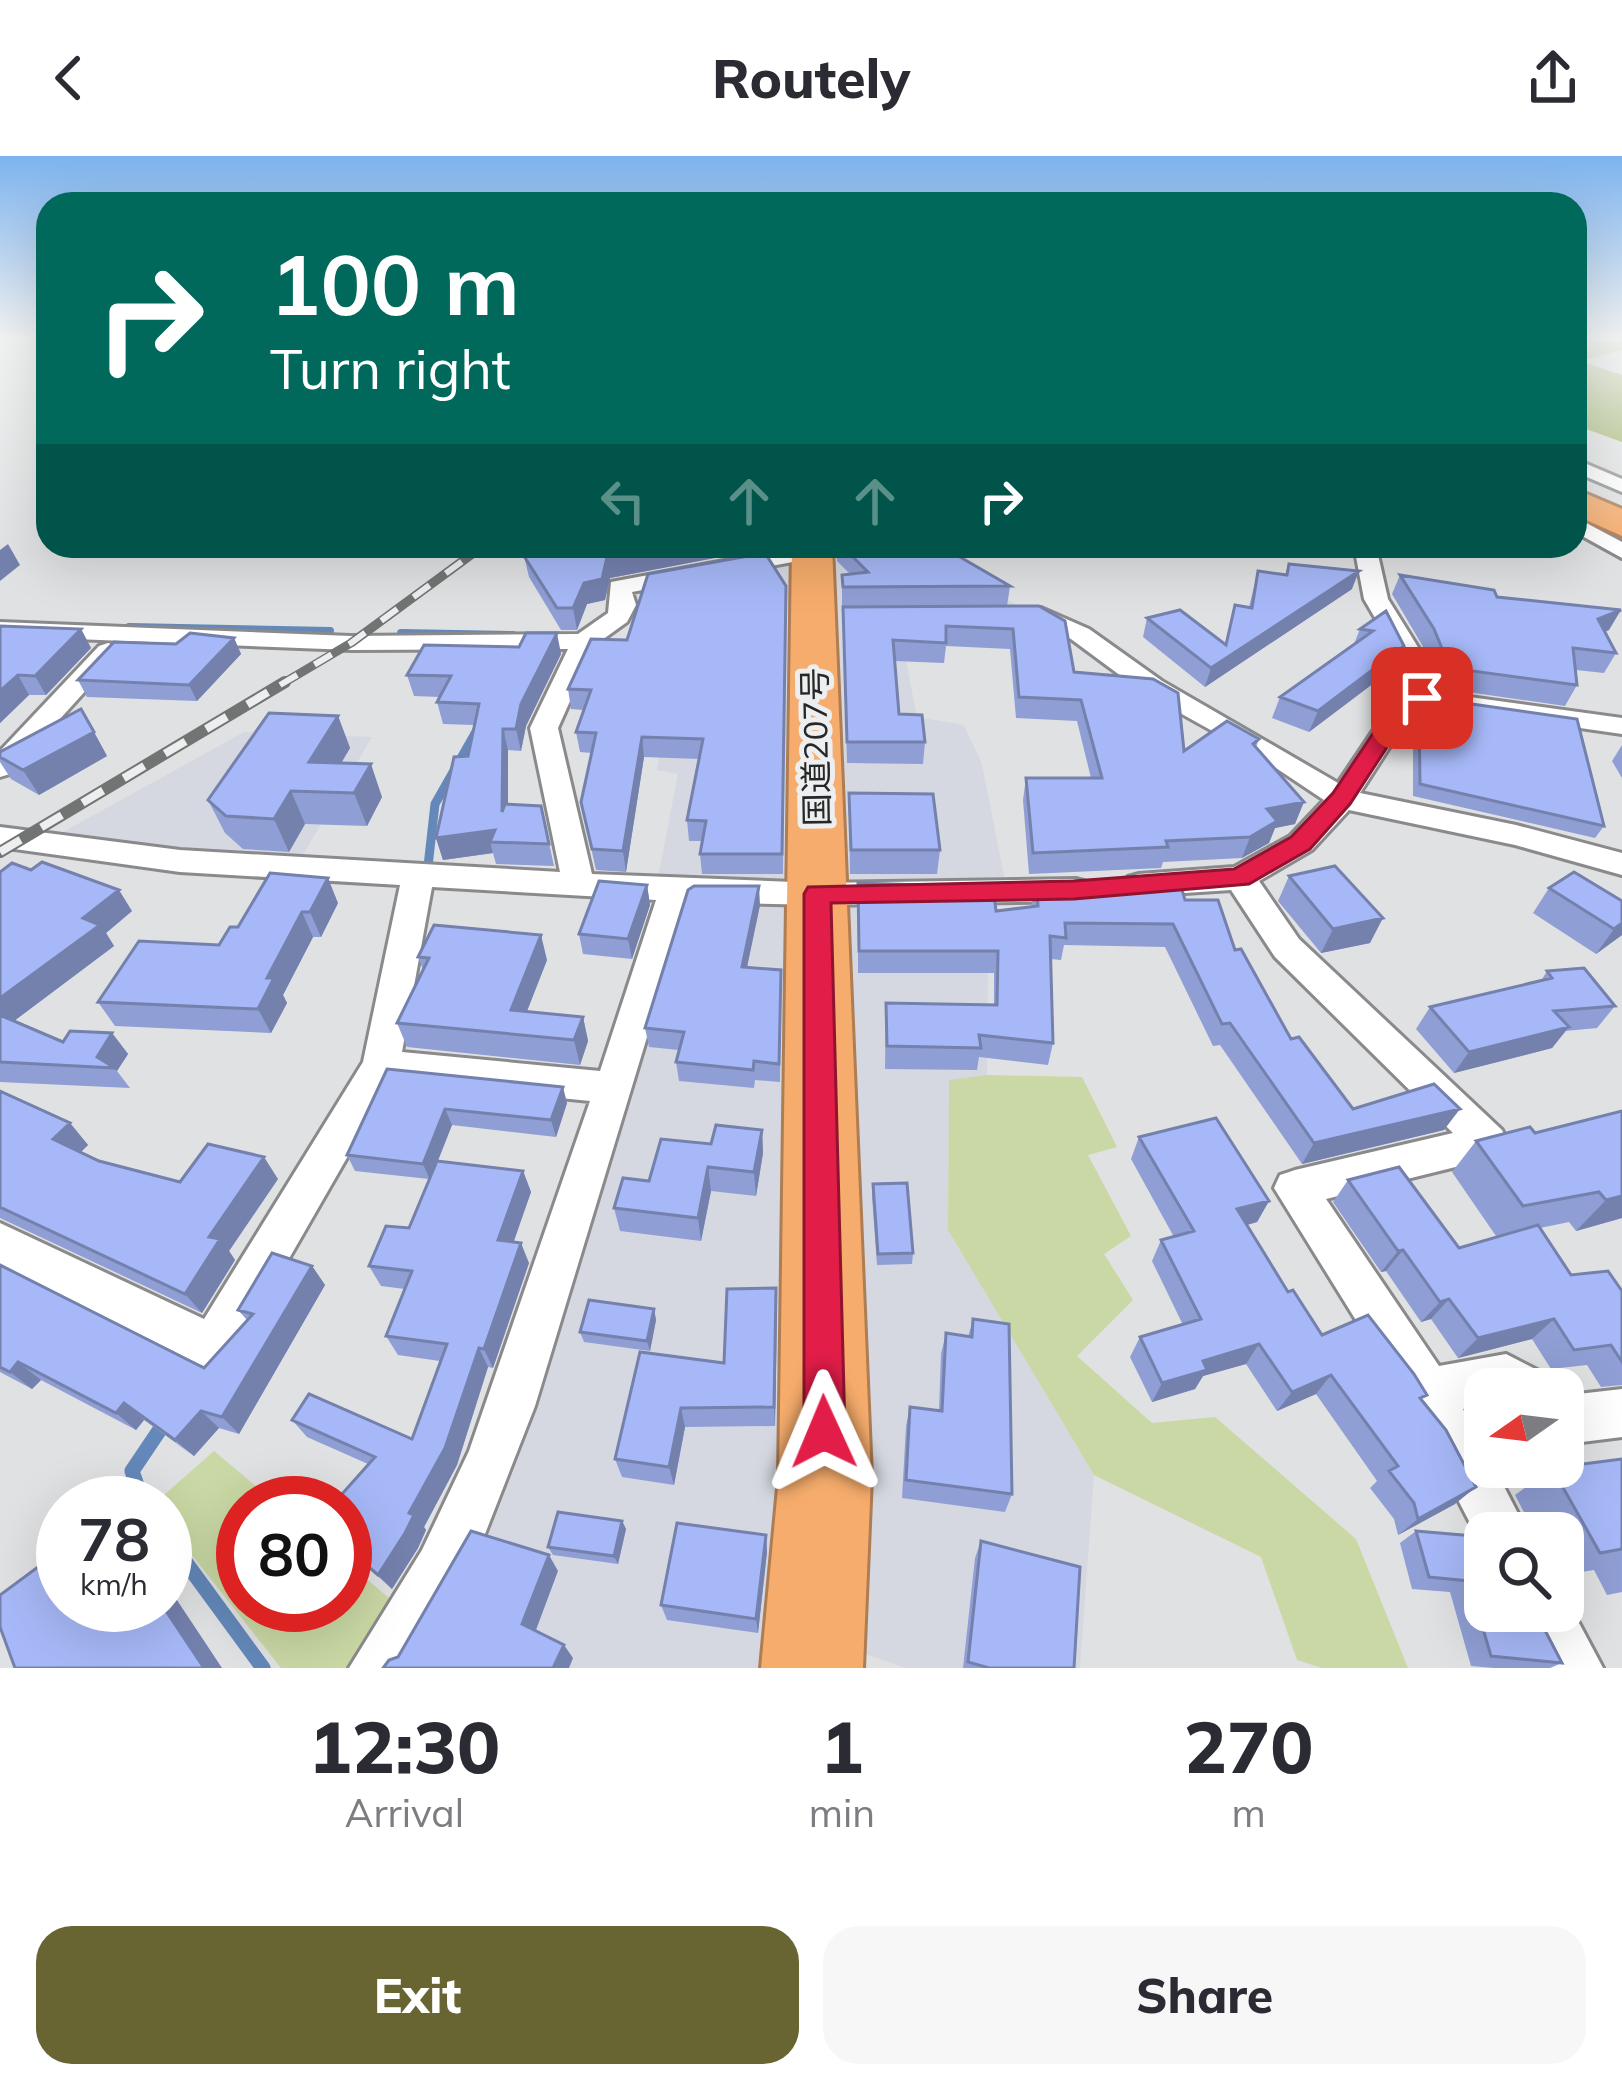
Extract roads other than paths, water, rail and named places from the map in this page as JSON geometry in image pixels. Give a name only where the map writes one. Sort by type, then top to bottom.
[{"type":"highway","points":[[1587,490],[1622,507]]},
{"type":"highway","points":[[1587,506],[1622,524]]},
{"type":"highway","name":"国道207号","points":[[812,1668],[825,1477],[818,894],[823,576]]},
{"type":"street","points":[[1587,471],[1622,487]]},
{"type":"street","points":[[1587,530],[1622,551]]},
{"type":"street","points":[[1367,558],[1376,599],[1408,652],[1422,698]]},
{"type":"street","points":[[576,884],[575,857],[544,728],[584,641],[618,617],[624,605],[619,587],[823,576]]},
{"type":"street","points":[[995,616],[1041,615],[1080,634],[1153,687],[1271,752],[1342,799],[1516,835],[1622,865]]},
{"type":"street","points":[[0,629],[351,643],[584,641]]},
{"type":"street","points":[[0,768],[126,632]]},
{"type":"street","points":[[0,837],[180,861],[675,890],[818,894],[1074,890],[1240,878],[1300,843],[1342,799],[1402,707],[1422,698],[1622,726]]},
{"type":"street","points":[[0,873],[49,843]]},
{"type":"street","points":[[0,1243],[213,1347],[391,1066],[428,874]]},
{"type":"street","points":[[1240,878],[1287,948],[1488,1142],[1295,1188],[1428,1392],[1491,1512]]},
{"type":"street","points":[[377,1668],[414,1619],[465,1521],[520,1386],[675,890]]},
{"type":"street","points":[[391,1066],[613,1088]]},
{"type":"street","points":[[1428,1392],[1464,1386]]},
{"type":"street","points":[[1584,1417],[1622,1413]]},
{"type":"street","points":[[1555,1632],[1575,1668]]},
{"type":"waterway","points":[[129,627],[330,631]]},
{"type":"waterway","points":[[401,633],[513,635]]},
{"type":"waterway","points":[[427,875],[435,804],[477,730]]},
{"type":"waterway","points":[[134,1476],[132,1471],[165,1422]]},
{"type":"waterway","points":[[192,1571],[263,1668]]},
{"type":"railway","points":[[280,685],[351,643],[467,558]]},
{"type":"railway","points":[[0,852],[285,682]]}]
